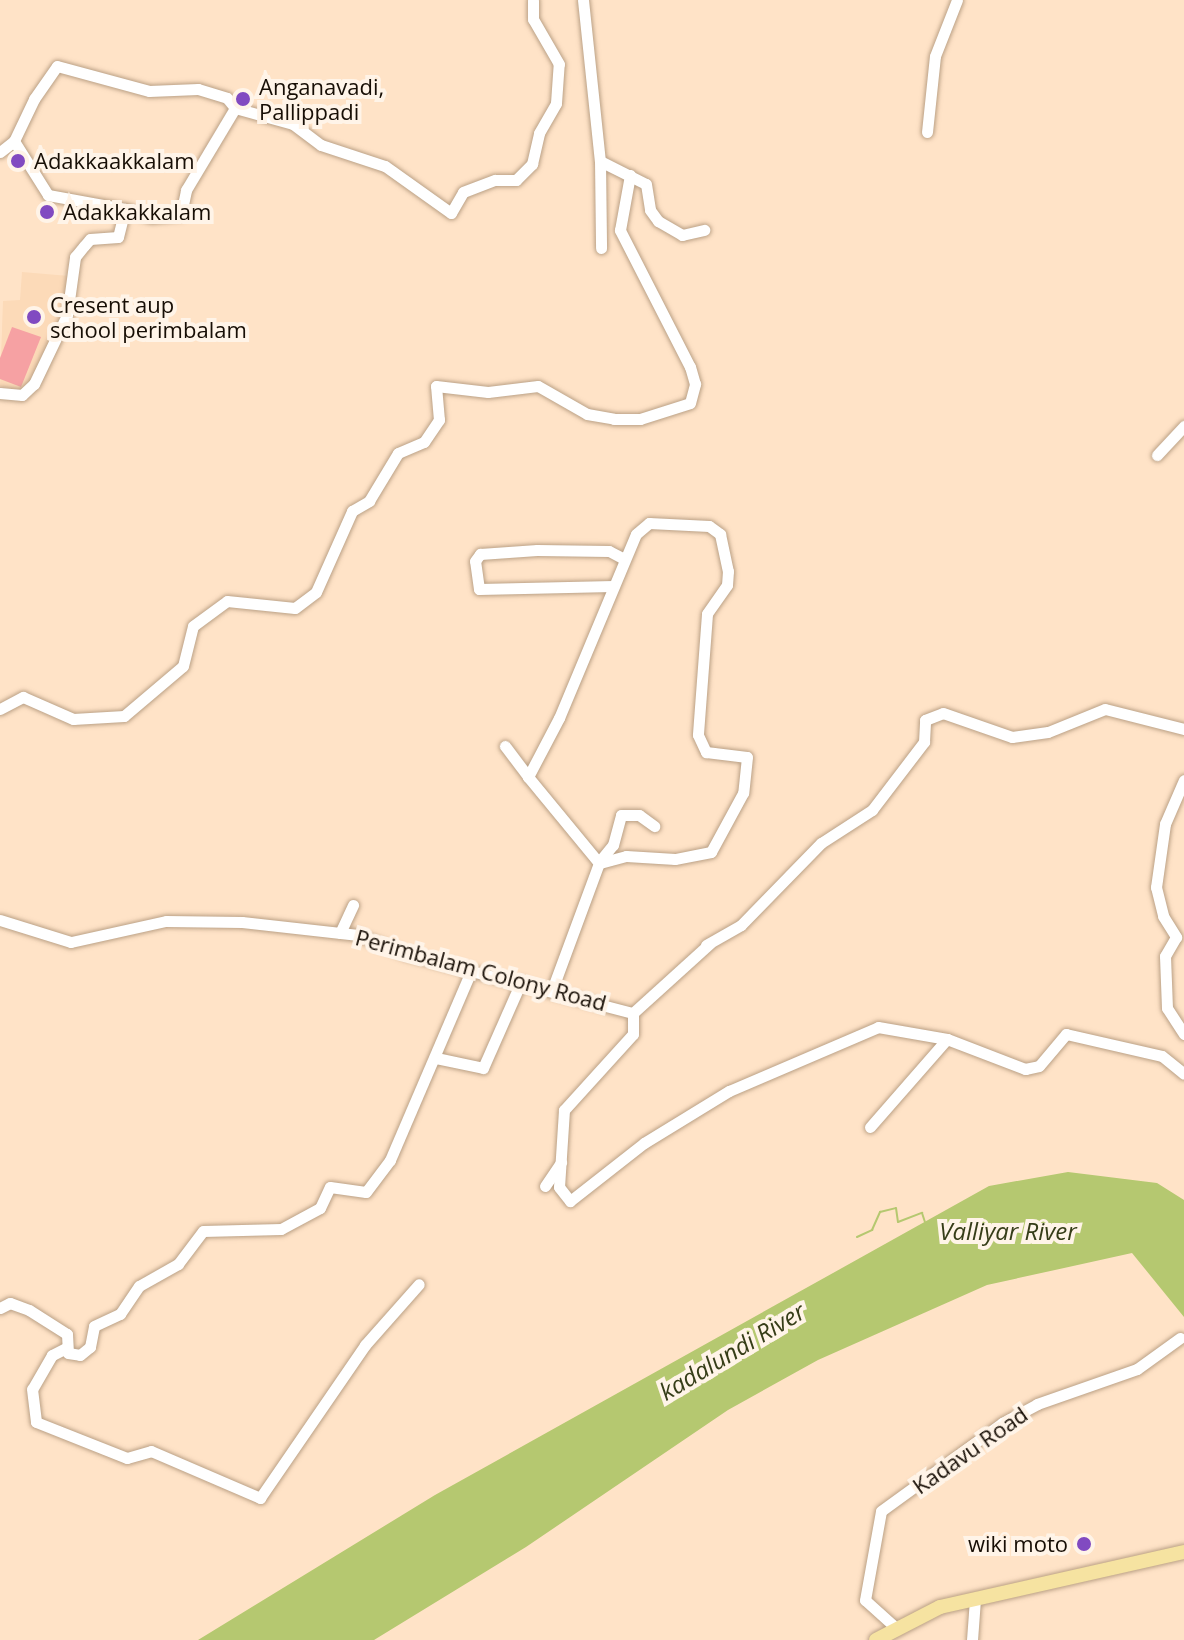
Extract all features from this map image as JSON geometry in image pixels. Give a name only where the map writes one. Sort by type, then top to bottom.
[{"type":"main road","points":[[876,1640],[895,1627],[940,1607],[1184,1552]]},
{"type":"street","points":[[0,152],[14,141],[34,99],[57,66],[149,91],[198,89],[227,98],[235,108],[293,124],[321,145],[385,166],[451,213],[463,192],[495,180],[516,180],[532,164],[539,133],[556,103],[559,64],[533,19],[533,0]]},
{"type":"street","points":[[583,0],[600,161],[601,248]]},
{"type":"street","points":[[927,132],[935,56],[957,0]]},
{"type":"street","points":[[14,141],[48,195],[152,217],[181,214],[186,190],[235,108]]},
{"type":"street","points":[[600,161],[646,184],[650,210],[658,221],[682,235],[704,230]]},
{"type":"street","points":[[0,709],[23,697],[73,719],[124,716],[183,666],[193,626],[227,601],[295,608],[316,592],[352,511],[369,501],[398,453],[424,442],[439,420],[436,386],[488,392],[538,386],[587,414],[614,419],[640,419],[690,403],[695,384],[690,367],[620,230],[630,175]]},
{"type":"street","points":[[0,393],[22,395],[34,384],[67,315],[75,257],[90,239],[118,237],[125,209]]},
{"type":"street","points":[[1157,455],[1184,426]]},
{"type":"street","points":[[528,777],[559,718],[636,534],[649,523],[709,526],[720,534],[727,585],[705,626],[698,735],[706,752],[747,757],[734,818],[711,852],[675,859],[626,856],[599,863]]},
{"type":"street","points":[[613,586],[479,589],[475,561],[480,554],[537,550],[609,551],[624,559]]},
{"type":"street","points":[[633,1013],[710,943],[741,925],[821,843],[872,810],[924,742],[925,720],[943,713],[1012,737],[1048,732],[1105,709],[1184,729]]},
{"type":"street","points":[[505,746],[599,863]]},
{"type":"street","points":[[1184,780],[1165,824],[1156,887],[1163,916],[1176,937],[1165,956],[1167,1008],[1184,1034]]},
{"type":"street","points":[[552,990],[599,863],[613,845],[621,815],[639,815],[654,826]]},
{"type":"street","points":[[340,933],[353,905]]},
{"type":"street","name":"Perimbalam Colony Road","points":[[0,920],[71,942],[166,921],[242,922],[340,933],[633,1013],[633,1034],[564,1110],[559,1187],[570,1201],[644,1143],[729,1091],[878,1027],[947,1039],[1025,1069],[1039,1066],[1066,1034],[1162,1056],[1184,1074]]},
{"type":"street","points":[[0,1308],[10,1303],[29,1310],[67,1334],[66,1348],[72,1355],[87,1353],[94,1326],[120,1314],[139,1286],[178,1264],[203,1231],[281,1229],[320,1208],[330,1187],[366,1192],[390,1160],[471,971]]},
{"type":"street","points":[[436,1058],[483,1068],[521,982]]},
{"type":"street","points":[[870,1127],[947,1039]]},
{"type":"street","points":[[545,1186],[561,1162]]},
{"type":"street","points":[[66,1348],[52,1355],[32,1389],[36,1422],[127,1458],[151,1451],[260,1498],[365,1345],[419,1284]]},
{"type":"street","name":"Kadavu Road","points":[[895,1627],[865,1600],[881,1511],[1002,1423],[1037,1404],[1137,1369],[1180,1338]]},
{"type":"street","points":[[972,1640],[975,1599]]},
{"type":"shaded area","points":[[22,272],[69,276],[64,318],[25,391],[0,386],[3,301],[20,300]]},
{"type":"shaded area","points":[[12,327],[41,337],[21,387],[0,379],[0,358]]},
{"type":"water","name":"Valliyar River","points":[[1068,1172],[1157,1183],[1184,1200],[1184,1317],[1132,1253],[987,1285],[818,1360],[728,1410],[526,1547],[374,1640],[198,1640],[435,1495],[989,1186]]},
{"type":"waterway","points":[[857,1237],[872,1230],[880,1212],[896,1208],[898,1222],[922,1213],[925,1222]]},
{"type":"place","name":"Anganavadi, Pallippadi","points":[[243,99]]},
{"type":"place","name":"Adakkaakkalam","points":[[18,161]]},
{"type":"place","name":"Adakkakkalam","points":[[47,212]]},
{"type":"place","name":"Cresent aup school perimbalam","points":[[34,317]]},
{"type":"place","name":"wiki moto","points":[[1084,1544]]},
{"type":"water label","name":"kadalundi River","points":[[732,1351]]}]
